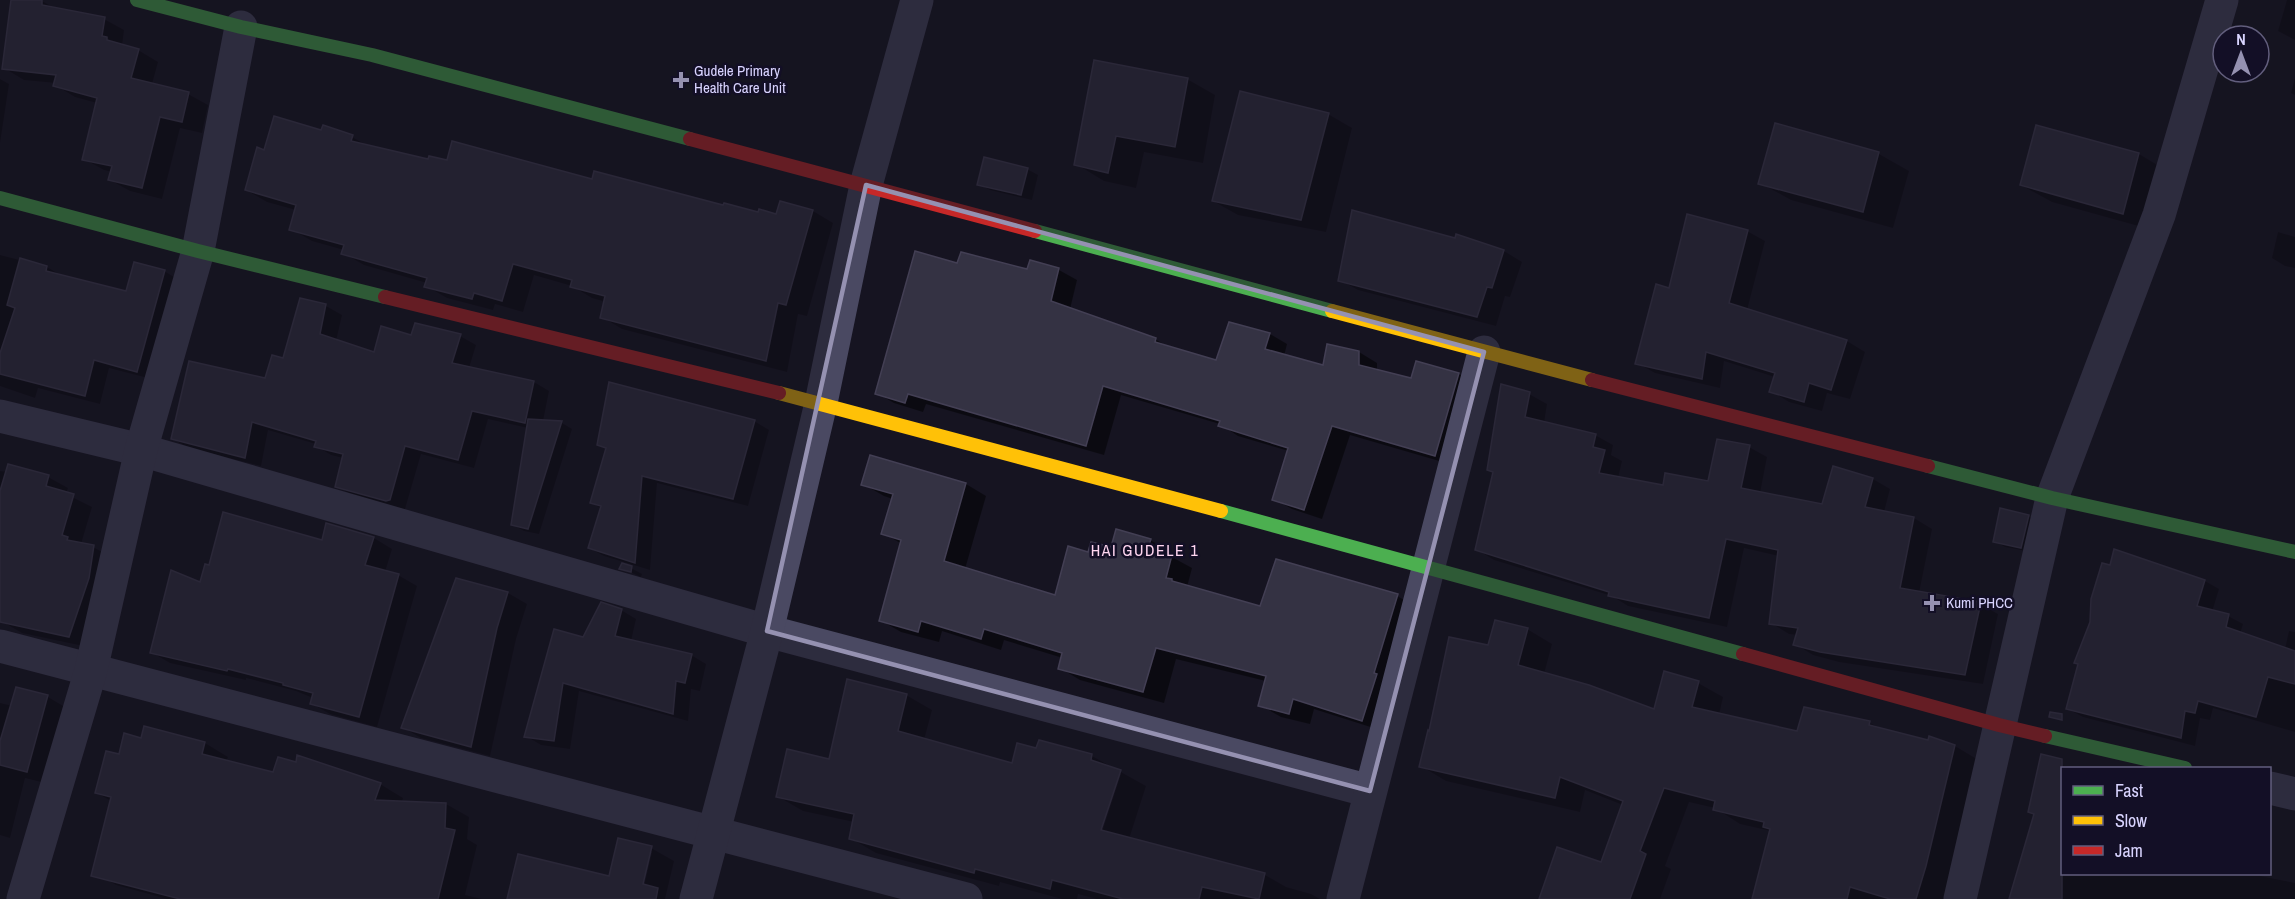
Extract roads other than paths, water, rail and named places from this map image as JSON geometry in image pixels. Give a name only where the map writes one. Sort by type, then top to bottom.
[{"type":"street","points":[[137,0],[241,27],[372,56],[866,185],[1484,352],[2052,498],[2295,552]]},
{"type":"street","points":[[696,899],[767,631],[821,403],[866,185],[917,0]]},
{"type":"street","points":[[1960,899],[2052,498],[2159,215],[2222,0]]},
{"type":"street","points":[[0,893],[22,899],[92,670],[141,450],[198,251],[241,27]]},
{"type":"street","points":[[0,198],[198,251],[821,403],[1428,567],[1999,725],[2181,767]]},
{"type":"street","points":[[1343,899],[1484,352]]},
{"type":"street","points":[[0,416],[141,450],[767,631],[1370,791]]},
{"type":"street","points":[[0,646],[966,899]]},
{"type":"street","points":[[2271,788],[2295,794]]},
{"type":"place","name":"Gudele Primary Health Care Unit","points":[[681,80]]},
{"type":"place","name":"Kumi PHCC","points":[[1932,603]]},
{"type":"district","name":"HAI GUDELE 1","points":[[1145,550]]}]
